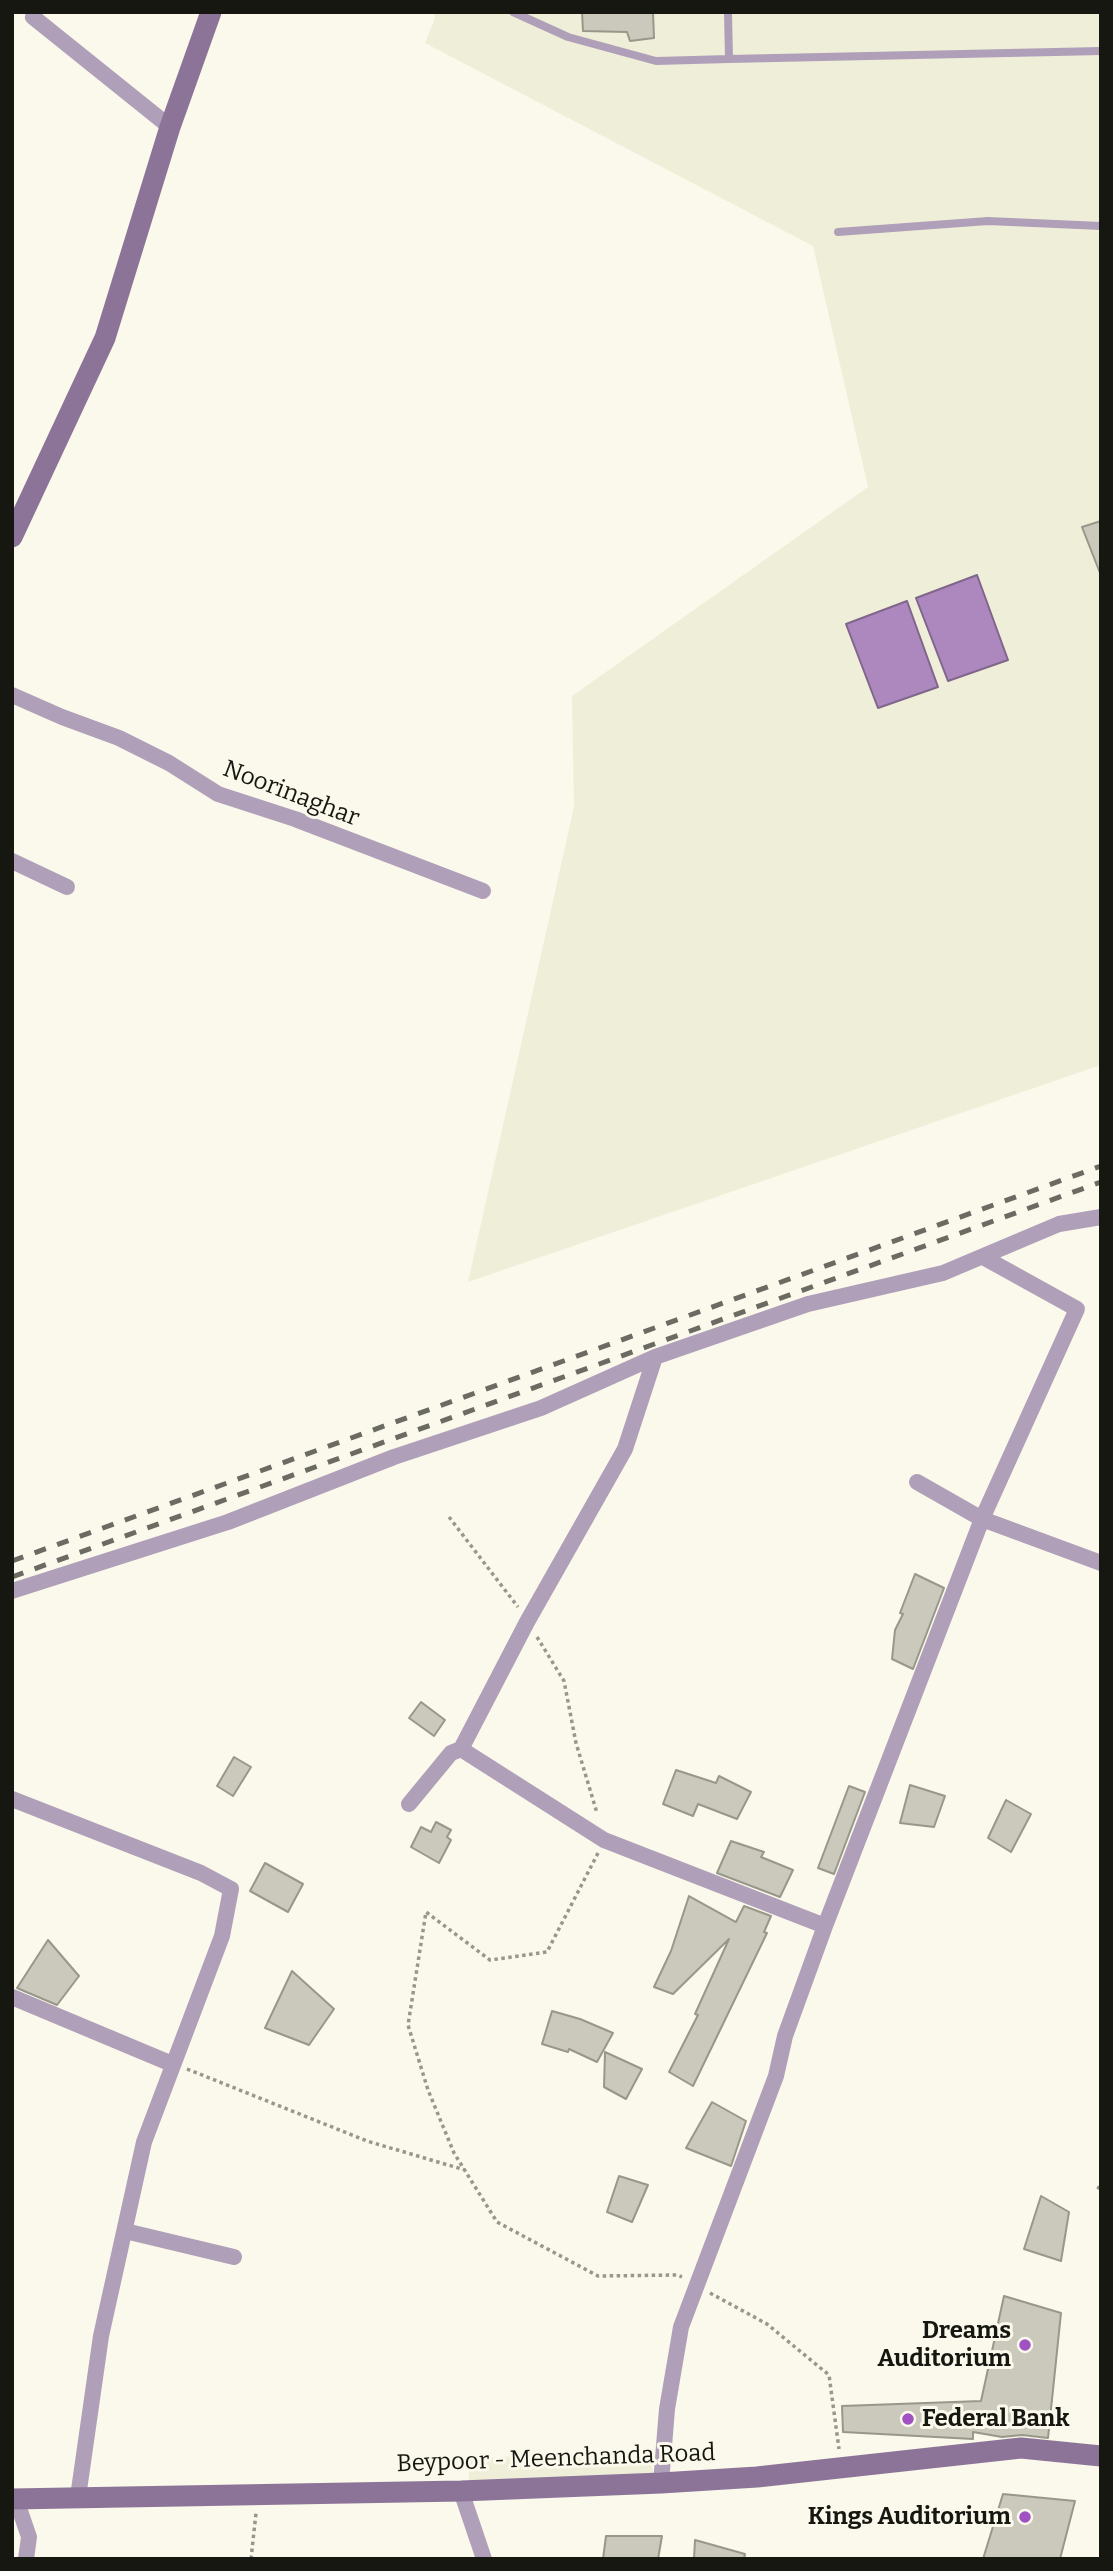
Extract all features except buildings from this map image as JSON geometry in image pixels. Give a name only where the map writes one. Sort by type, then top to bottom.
[{"type":"main road","points":[[12,537],[105,338],[170,127],[211,12]]},
{"type":"main road","name":"Beypoor - Meenchanda Road","points":[[14,2499],[461,2491],[661,2483],[757,2477],[1021,2448],[1101,2456]]},
{"type":"street","points":[[35,12],[33,17],[170,127]]},
{"type":"street","name":"Noorinaghar","points":[[12,695],[119,738],[169,763],[218,794],[295,818],[483,891]]},
{"type":"street","points":[[12,861],[67,887]]},
{"type":"street","points":[[12,1591],[228,1522],[394,1457],[541,1408],[655,1357],[808,1304],[943,1273],[1059,1224],[1101,1217]]},
{"type":"street","points":[[661,2483],[667,2409],[681,2327],[776,2076],[785,2036],[825,1926],[982,1519],[1077,1309],[982,1256]]},
{"type":"street","points":[[409,1804],[451,1753],[461,1749],[527,1622],[625,1449],[655,1357]]},
{"type":"street","points":[[917,1482],[982,1519],[1101,1563]]},
{"type":"street","points":[[461,1749],[604,1840],[825,1926]]},
{"type":"street","points":[[12,1799],[201,1873],[230,1889],[222,1936],[144,2142],[101,2336],[78,2497]]},
{"type":"street","points":[[12,1997],[172,2064]]},
{"type":"street","points":[[125,2231],[234,2257]]},
{"type":"street","points":[[461,2491],[484,2559]]},
{"type":"street","points":[[14,2499],[29,2537],[26,2559]]},
{"type":"lane","points":[[513,12],[568,37],[656,61],[1101,51]]},
{"type":"lane","points":[[729,12],[729,60]]},
{"type":"lane","points":[[838,232],[988,221],[1101,226]]},
{"type":"path","points":[[449,1517],[510,1593],[564,1681],[576,1743],[604,1840],[547,1952],[490,1960],[426,1912],[408,2025],[428,2090],[454,2153],[497,2222],[598,2276],[677,2275],[767,2324],[829,2375],[842,2468]]},
{"type":"path","points":[[172,2064],[367,2141],[465,2170]]},
{"type":"path","points":[[251,2559],[258,2494]]},
{"type":"shaded area","points":[[434,12],[1101,12],[1101,1065],[468,1282],[574,807],[572,696],[868,487],[813,246],[425,43],[435,18]]},
{"type":"shaded area","points":[[977,575],[1008,660],[948,681],[916,598]]},
{"type":"shaded area","points":[[907,601],[938,687],[878,708],[846,624]]},
{"type":"shaded area","points":[[649,2452],[654,2476],[470,2486],[467,2458]]},
{"type":"railway","points":[[12,1561],[1101,1166]]},
{"type":"railway","points":[[12,1577],[1101,1182]]},
{"type":"place","name":"Dreams Auditorium","points":[[1025,2345]]},
{"type":"place","name":"Federal Bank","points":[[908,2419]]},
{"type":"place","name":"Kings Auditorium","points":[[1025,2517]]}]
